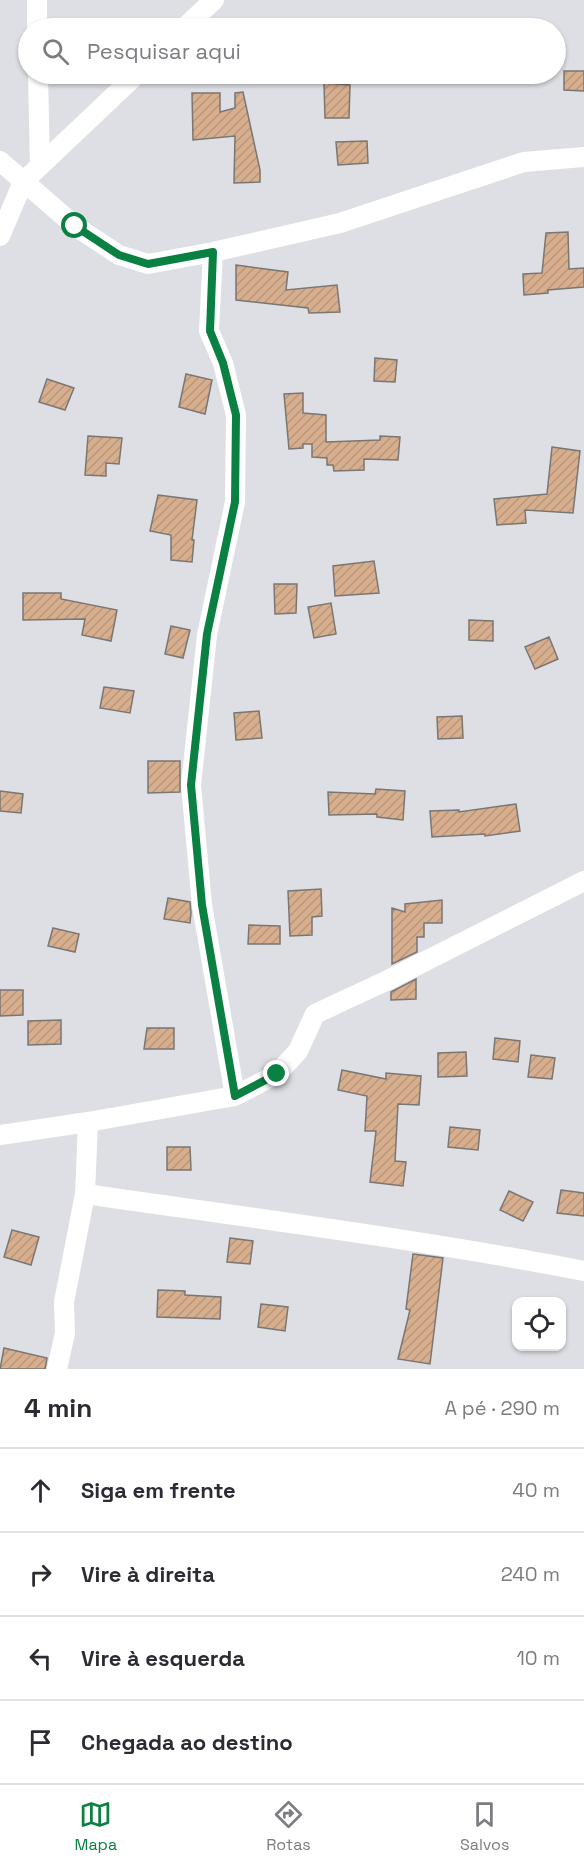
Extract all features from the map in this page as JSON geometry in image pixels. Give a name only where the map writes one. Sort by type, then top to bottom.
[{"type":"street","points":[[37,18],[38,0]]},
{"type":"street","points":[[195,18],[214,0]]},
{"type":"street","points":[[38,84],[40,166]]},
{"type":"street","points":[[0,236],[23,182],[126,84]]},
{"type":"street","points":[[0,161],[75,226],[119,255],[148,264],[213,252],[340,223],[524,162],[584,158]]},
{"type":"street","points":[[213,252],[210,331],[223,363],[236,415],[235,502],[207,634],[191,785],[202,905],[235,1096]]},
{"type":"street","points":[[0,1135],[235,1096],[277,1074],[298,1051],[315,1014],[411,969],[584,881]]},
{"type":"street","points":[[57,1369],[65,1333],[64,1302],[86,1194],[88,1122]]},
{"type":"street","points":[[86,1194],[321,1227],[584,1271]]},
{"type":"building","points":[[566,71],[584,71],[584,91],[564,90]]},
{"type":"building","points":[[324,84],[350,85],[349,118],[325,118]]},
{"type":"building","points":[[243,92],[260,170],[260,182],[234,183],[235,136],[193,140],[192,93],[220,93],[220,112],[235,108],[235,93]]},
{"type":"building","points":[[367,141],[368,163],[338,165],[336,142]]},
{"type":"building","points":[[568,232],[569,269],[584,268],[584,287],[524,295],[523,274],[542,273],[546,233]]},
{"type":"building","points":[[236,265],[288,272],[286,290],[337,285],[340,312],[309,313],[308,308],[236,300]]},
{"type":"building","points":[[375,358],[397,360],[395,382],[374,381]]},
{"type":"building","points":[[186,374],[212,380],[205,414],[179,407]]},
{"type":"building","points":[[47,379],[74,388],[65,410],[39,402]]},
{"type":"building","points":[[303,393],[303,413],[326,415],[326,442],[380,440],[380,436],[400,437],[398,460],[364,459],[364,470],[334,471],[333,465],[327,465],[327,458],[312,457],[312,444],[303,444],[303,448],[289,449],[284,394]]},
{"type":"building","points":[[88,436],[122,438],[119,464],[106,463],[106,476],[85,475]]},
{"type":"building","points":[[552,447],[580,451],[573,513],[525,510],[526,523],[497,525],[494,499],[547,494]]},
{"type":"building","points":[[158,495],[197,500],[192,562],[171,560],[171,535],[150,531]]},
{"type":"building","points":[[374,561],[379,593],[335,596],[333,566]]},
{"type":"building","points":[[274,584],[297,584],[296,613],[275,614]]},
{"type":"building","points":[[23,593],[61,593],[61,599],[117,610],[111,641],[82,635],[85,619],[23,620]]},
{"type":"building","points":[[331,603],[336,634],[314,638],[308,607]]},
{"type":"building","points":[[469,620],[493,621],[493,641],[469,640]]},
{"type":"building","points":[[171,626],[190,630],[183,658],[165,654]]},
{"type":"building","points":[[549,637],[558,659],[535,669],[525,647]]},
{"type":"building","points":[[104,687],[134,691],[130,713],[100,708]]},
{"type":"building","points":[[259,711],[262,738],[236,740],[234,713]]},
{"type":"building","points":[[462,716],[463,738],[438,739],[437,717]]},
{"type":"building","points":[[148,761],[180,761],[180,792],[148,793]]},
{"type":"building","points":[[376,789],[405,791],[403,820],[377,817],[377,814],[329,815],[328,792],[375,794]]},
{"type":"building","points":[[0,791],[23,794],[21,813],[0,811]]},
{"type":"building","points":[[516,804],[520,831],[485,836],[485,834],[432,837],[430,811],[459,810],[459,812]]},
{"type":"building","points":[[321,889],[322,916],[312,917],[312,935],[290,936],[288,891]]},
{"type":"building","points":[[168,898],[190,902],[190,923],[164,919]]},
{"type":"building","points":[[442,900],[442,923],[424,923],[424,937],[417,937],[417,952],[392,964],[392,908],[405,912],[405,904]]},
{"type":"building","points":[[249,925],[280,926],[280,944],[248,944]]},
{"type":"building","points":[[53,928],[79,934],[75,952],[48,946]]},
{"type":"building","points":[[416,979],[416,999],[391,1000],[391,992]]},
{"type":"building","points":[[0,990],[23,990],[23,1015],[0,1016]]},
{"type":"building","points":[[61,1020],[61,1044],[28,1045],[28,1021]]},
{"type":"building","points":[[147,1028],[174,1028],[174,1049],[144,1049]]},
{"type":"building","points":[[495,1038],[520,1041],[518,1062],[493,1059]]},
{"type":"building","points":[[466,1052],[467,1076],[438,1077],[438,1053]]},
{"type":"building","points":[[531,1055],[555,1058],[552,1079],[528,1077]]},
{"type":"building","points":[[342,1070],[386,1079],[386,1073],[421,1076],[419,1105],[398,1104],[395,1161],[406,1162],[403,1186],[370,1182],[376,1131],[365,1131],[367,1096],[338,1090]]},
{"type":"building","points":[[450,1127],[480,1130],[478,1150],[448,1147]]},
{"type":"building","points":[[167,1147],[190,1147],[191,1170],[167,1170]]},
{"type":"building","points":[[561,1190],[584,1193],[584,1216],[557,1213]]},
{"type":"building","points":[[509,1191],[533,1202],[523,1221],[500,1210]]},
{"type":"building","points":[[12,1230],[39,1237],[31,1265],[4,1257]]},
{"type":"building","points":[[230,1238],[253,1241],[250,1264],[227,1262]]},
{"type":"building","points":[[413,1254],[443,1258],[430,1364],[398,1359],[410,1310],[406,1309]]},
{"type":"building","points":[[158,1290],[185,1291],[185,1295],[221,1297],[220,1319],[157,1317]]},
{"type":"building","points":[[261,1304],[288,1307],[285,1331],[258,1327]]},
{"type":"building","points":[[4,1348],[47,1358],[45,1369],[0,1369]]},
{"type":"route","points":[[75,226],[119,255],[148,264],[213,252],[210,331],[223,363],[236,415],[235,502],[207,634],[191,785],[202,905],[235,1096],[277,1074]]}]
